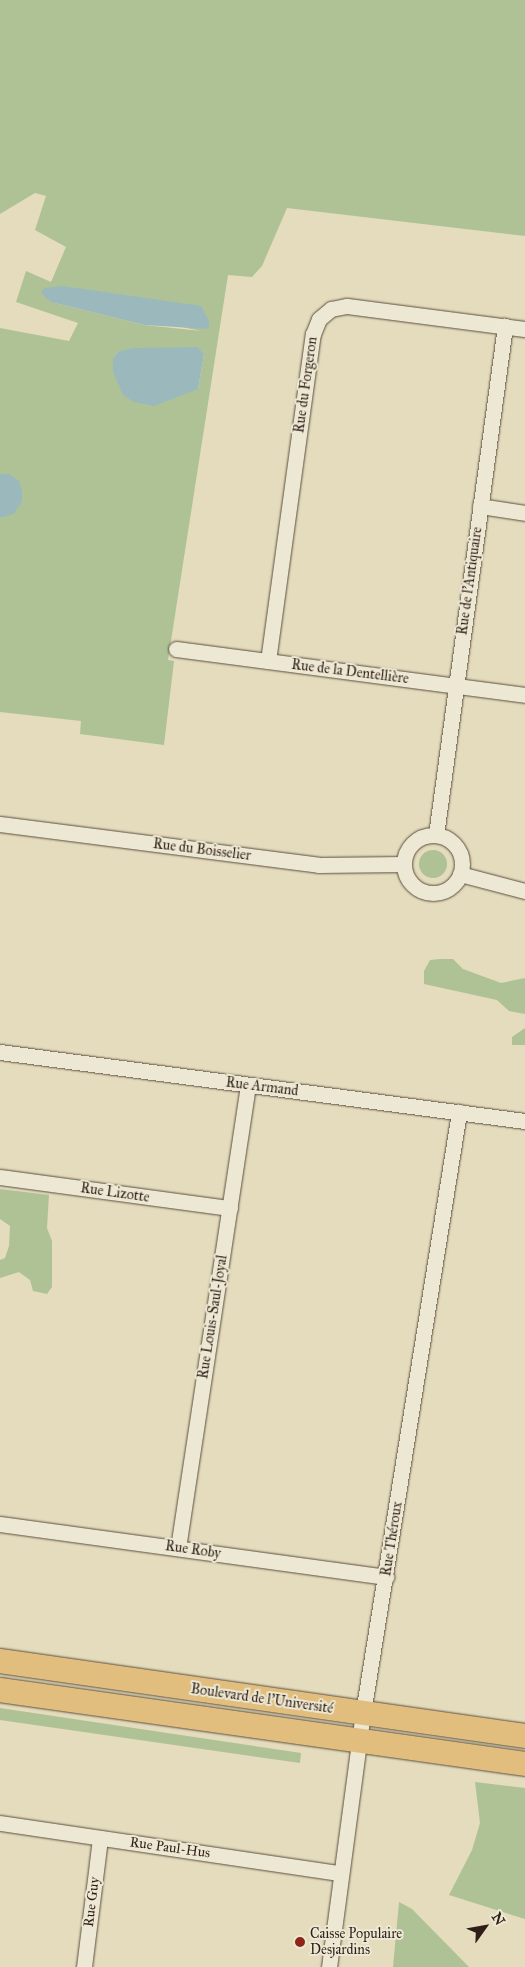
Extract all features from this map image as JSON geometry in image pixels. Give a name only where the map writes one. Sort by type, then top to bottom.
[{"type":"main road","name":"Boulevard de l'Université","points":[[0,1661],[525,1736]]},
{"type":"main road","name":"Boulevard de l'Université","points":[[0,1690],[525,1764]]},
{"type":"street","name":"Rue du Forgeron","points":[[268,661],[313,334],[319,319],[331,310],[347,306],[525,329]]},
{"type":"street","name":"Rue de l'Antiquaire","points":[[436,835],[505,326]]},
{"type":"street","points":[[480,506],[525,512]]},
{"type":"street","name":"Rue de la Dentellière","points":[[176,649],[525,695]]},
{"type":"street","name":"Rue du Boisselier","points":[[0,824],[318,865],[404,864]]},
{"type":"street","points":[[436,835],[455,846],[461,860],[460,874],[443,891],[428,892],[408,879],[404,864],[414,842],[436,835]]},
{"type":"street","points":[[460,874],[525,891]]},
{"type":"street","name":"Rue Armand","points":[[0,1052],[525,1122]]},
{"type":"street","name":"Rue Louis-Saul-Joyal","points":[[178,1548],[248,1085]]},
{"type":"street","name":"Rue Théroux","points":[[329,1967],[340,1873],[363,1713],[459,1112]]},
{"type":"street","name":"Rue Lizotte","points":[[0,1177],[230,1208]]},
{"type":"street","name":"Rue Roby","points":[[0,1524],[386,1577]]},
{"type":"street","name":"Rue Paul-Hus","points":[[0,1823],[340,1873]]},
{"type":"street","name":"Rue Guy","points":[[84,1967],[100,1838]]},
{"type":"green space","points":[[0,0],[525,0],[525,236],[287,208],[262,266],[252,277],[228,275],[168,660],[174,661],[164,745],[80,734],[81,721],[0,712],[0,518],[14,513],[9,474],[0,474],[0,328],[69,341],[78,323],[16,302],[26,271],[51,282],[66,247],[35,230],[46,196],[35,193],[0,214]],"holes":[[[51,302],[202,331],[144,325]],[[118,352],[204,355],[198,389],[113,372],[113,358]]]},
{"type":"green space","points":[[433,850],[443,854],[447,864],[443,874],[433,878],[423,874],[419,864],[423,854]]},
{"type":"green space","points":[[453,959],[463,969],[501,983],[525,978],[525,1014],[509,1011],[497,1000],[424,984],[424,971],[430,960]]},
{"type":"green space","points":[[525,1028],[525,1045],[512,1045],[512,1037]]},
{"type":"green space","points":[[0,1189],[49,1195],[47,1228],[52,1241],[52,1287],[47,1294],[33,1291],[30,1280],[19,1272],[0,1278],[0,1260],[5,1258],[9,1246],[10,1226],[0,1219]]},
{"type":"green space","points":[[0,1708],[301,1753],[300,1763],[0,1720]]},
{"type":"green space","points":[[475,1782],[525,1788],[525,1919],[449,1895],[472,1850],[480,1823]]},
{"type":"green space","points":[[399,1902],[412,1909],[469,1967],[393,1967]]},
{"type":"water","points":[[63,286],[201,306],[209,321],[209,329],[144,325],[51,302],[41,293],[44,288]]},
{"type":"water","points":[[198,347],[204,355],[198,389],[154,406],[134,402],[123,395],[113,372],[113,358],[118,352],[132,348]]},
{"type":"water","points":[[0,474],[9,474],[19,481],[22,501],[14,514],[0,518]]},
{"type":"place","name":"Caisse Populaire Desjardins","points":[[300,1942]]}]
